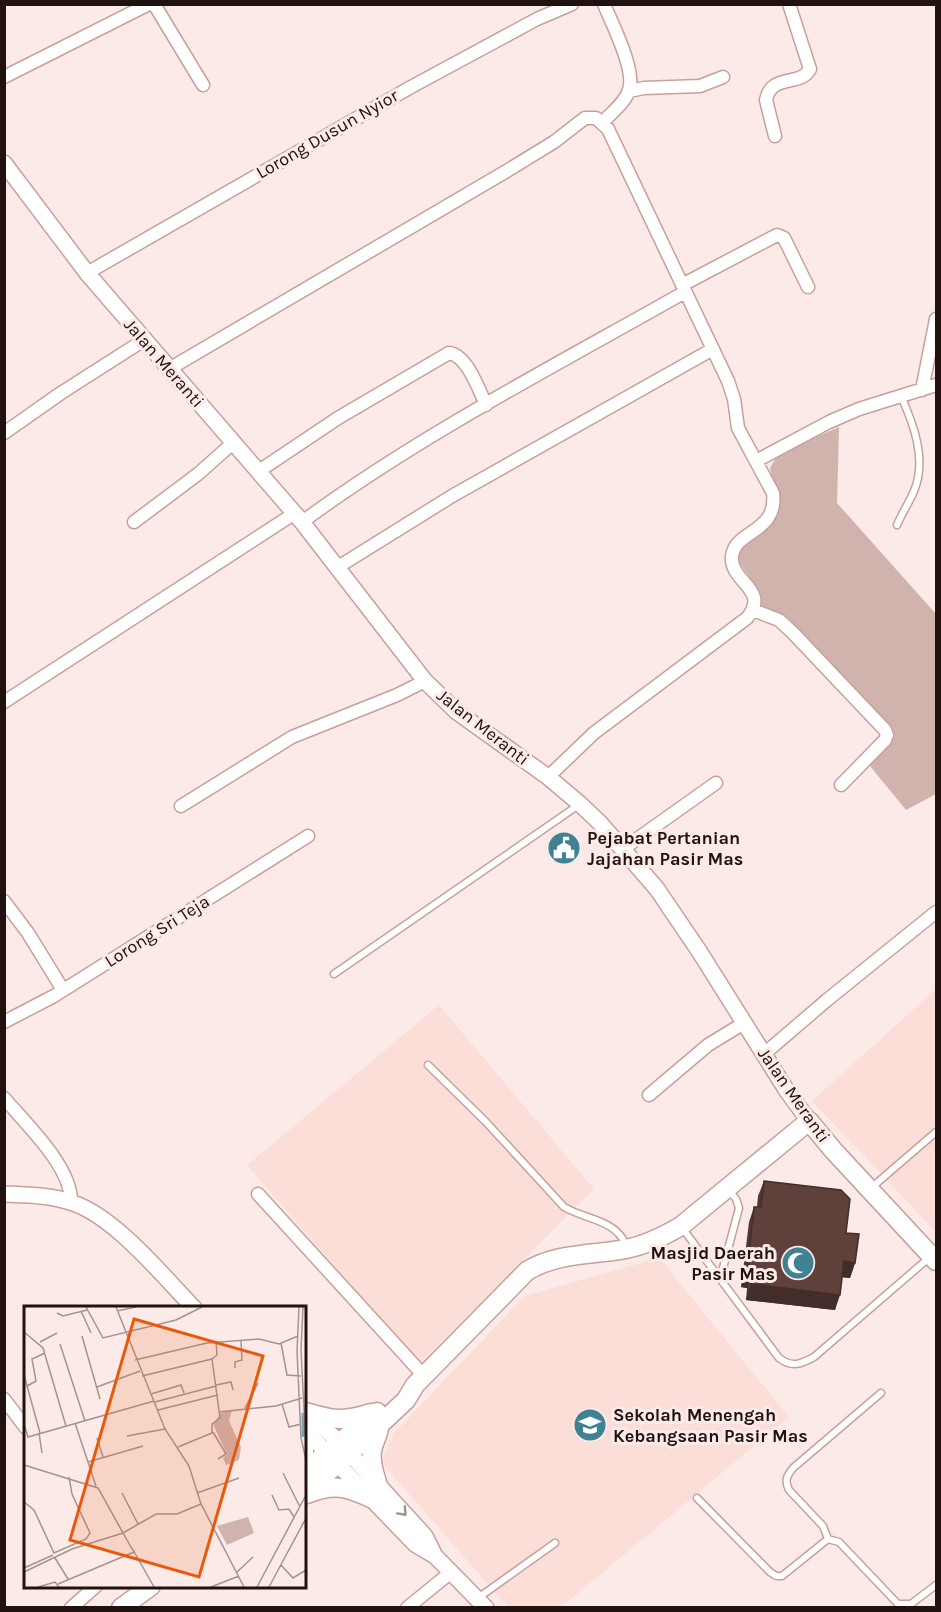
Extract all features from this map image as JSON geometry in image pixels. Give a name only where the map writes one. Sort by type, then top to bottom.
[{"type":"main road","points":[[306,1491],[339,1453],[380,1418],[399,1393],[420,1381],[527,1271],[553,1260],[627,1249],[666,1235],[681,1226],[809,1121]]},
{"type":"main road","name":"Jalan Meranti","points":[[809,1121],[870,1190],[935,1257]]},
{"type":"main road","points":[[306,1417],[333,1420],[380,1418]]},
{"type":"main road","points":[[306,1493],[334,1486],[376,1493],[371,1458],[380,1418]]},
{"type":"main road","points":[[306,1471],[339,1453]]},
{"type":"main road","points":[[121,1608],[151,1588]]},
{"type":"street","points":[[4,77],[149,4]]},
{"type":"street","points":[[154,4],[203,85]]},
{"type":"street","name":"Lorong Dusun Nyior","points":[[87,273],[411,87],[537,19],[572,4]]},
{"type":"street","points":[[603,122],[624,100],[629,91],[630,74],[604,4]]},
{"type":"street","points":[[776,136],[766,100],[767,94],[774,85],[805,76],[810,69],[789,4]]},
{"type":"street","points":[[629,91],[644,88],[700,86],[723,77]]},
{"type":"street","points":[[169,369],[505,172],[554,142],[585,118],[591,117],[603,122],[713,349],[734,399],[738,428],[773,493],[772,511],[768,519],[736,546],[732,555],[732,564],[738,575],[752,590],[753,610],[732,631],[594,733],[548,777]]},
{"type":"street","name":"Jalan Meranti","points":[[4,163],[87,273],[299,518],[425,681],[457,712],[548,777],[580,804],[623,849],[663,898],[787,1091],[809,1121]]},
{"type":"street","points":[[4,702],[299,518],[486,405],[777,235],[784,238],[808,287]]},
{"type":"street","points":[[922,390],[936,319]]},
{"type":"street","points":[[4,433],[144,340]]},
{"type":"street","points":[[338,567],[452,496],[713,349]]},
{"type":"street","points":[[259,471],[338,418],[449,353],[460,357],[486,405]]},
{"type":"street","points":[[756,461],[829,422],[859,409],[936,385]]},
{"type":"street","points":[[134,522],[198,474],[234,442]]},
{"type":"street","points":[[753,610],[779,620],[885,730],[887,735],[885,740],[841,785]]},
{"type":"street","points":[[181,806],[291,737],[397,695],[425,681]]},
{"type":"street","points":[[623,849],[716,783]]},
{"type":"street","name":"Lorong Sri Teja","points":[[4,1022],[23,1014],[63,990],[308,836]]},
{"type":"street","points":[[4,902],[28,933],[63,990]]},
{"type":"street","points":[[764,1054],[936,912]]},
{"type":"street","points":[[649,1095],[708,1045],[744,1023]]},
{"type":"street","points":[[4,1098],[57,1161],[69,1186],[71,1202]]},
{"type":"street","points":[[4,1194],[30,1195],[71,1202],[101,1217],[192,1306]]},
{"type":"street","points":[[258,1194],[420,1381]]},
{"type":"street","points":[[4,1399],[24,1425]]},
{"type":"street","points":[[306,1418],[376,1493],[415,1544],[435,1556],[482,1603]]},
{"type":"street","points":[[407,1608],[450,1573]]},
{"type":"street","points":[[71,1608],[95,1588]]},
{"type":"lane","points":[[897,525],[913,493],[920,466],[914,427],[902,396]]},
{"type":"lane","points":[[334,974],[580,804]]},
{"type":"lane","points":[[428,1065],[486,1122],[564,1207],[613,1227],[623,1238],[627,1249]]},
{"type":"lane","points":[[870,1190],[936,1132]]},
{"type":"lane","points":[[718,1276],[723,1268],[739,1208],[736,1199],[727,1188]]},
{"type":"lane","points":[[681,1226],[779,1359],[786,1364],[793,1365],[814,1357],[935,1257]]},
{"type":"lane","points":[[828,1539],[823,1526],[789,1490],[786,1484],[787,1476],[793,1468],[881,1393]]},
{"type":"lane","points":[[697,1498],[776,1576],[782,1576],[828,1539]]},
{"type":"lane","points":[[828,1539],[839,1542],[898,1604],[912,1604],[936,1585]]},
{"type":"lane","points":[[482,1603],[555,1543]]},
{"type":"shaded area","points":[[839,427],[837,503],[936,614],[936,794],[906,810],[870,766],[895,736],[790,620],[759,606],[761,601],[754,583],[740,564],[737,555],[743,546],[778,516],[779,509],[770,468],[778,454]]},
{"type":"shaded area","points":[[936,989],[936,1232],[812,1101]]},
{"type":"shaded area","points":[[439,1005],[594,1189],[419,1364],[247,1165]]},
{"type":"shaded area","name":"Sekolah Menengah Kebangsaan Pasir Mas","points":[[659,1258],[789,1417],[561,1607],[508,1607],[381,1462],[393,1434],[525,1296]]},
{"type":"building","name":"Masjid Daerah Pasir Mas","points":[[764,1181],[841,1190],[850,1199],[846,1233],[859,1234],[855,1263],[844,1261],[840,1295],[751,1284],[753,1273],[747,1272],[754,1207],[761,1207]]},
{"type":"place","name":"Pejabat Pertanian Jajahan Pasir Mas","points":[[564,848]]},
{"type":"place","name":"Masjid Daerah Pasir Mas","points":[[798,1263]]},
{"type":"place","name":"Sekolah Menengah Kebangsaan Pasir Mas","points":[[590,1425]]}]
